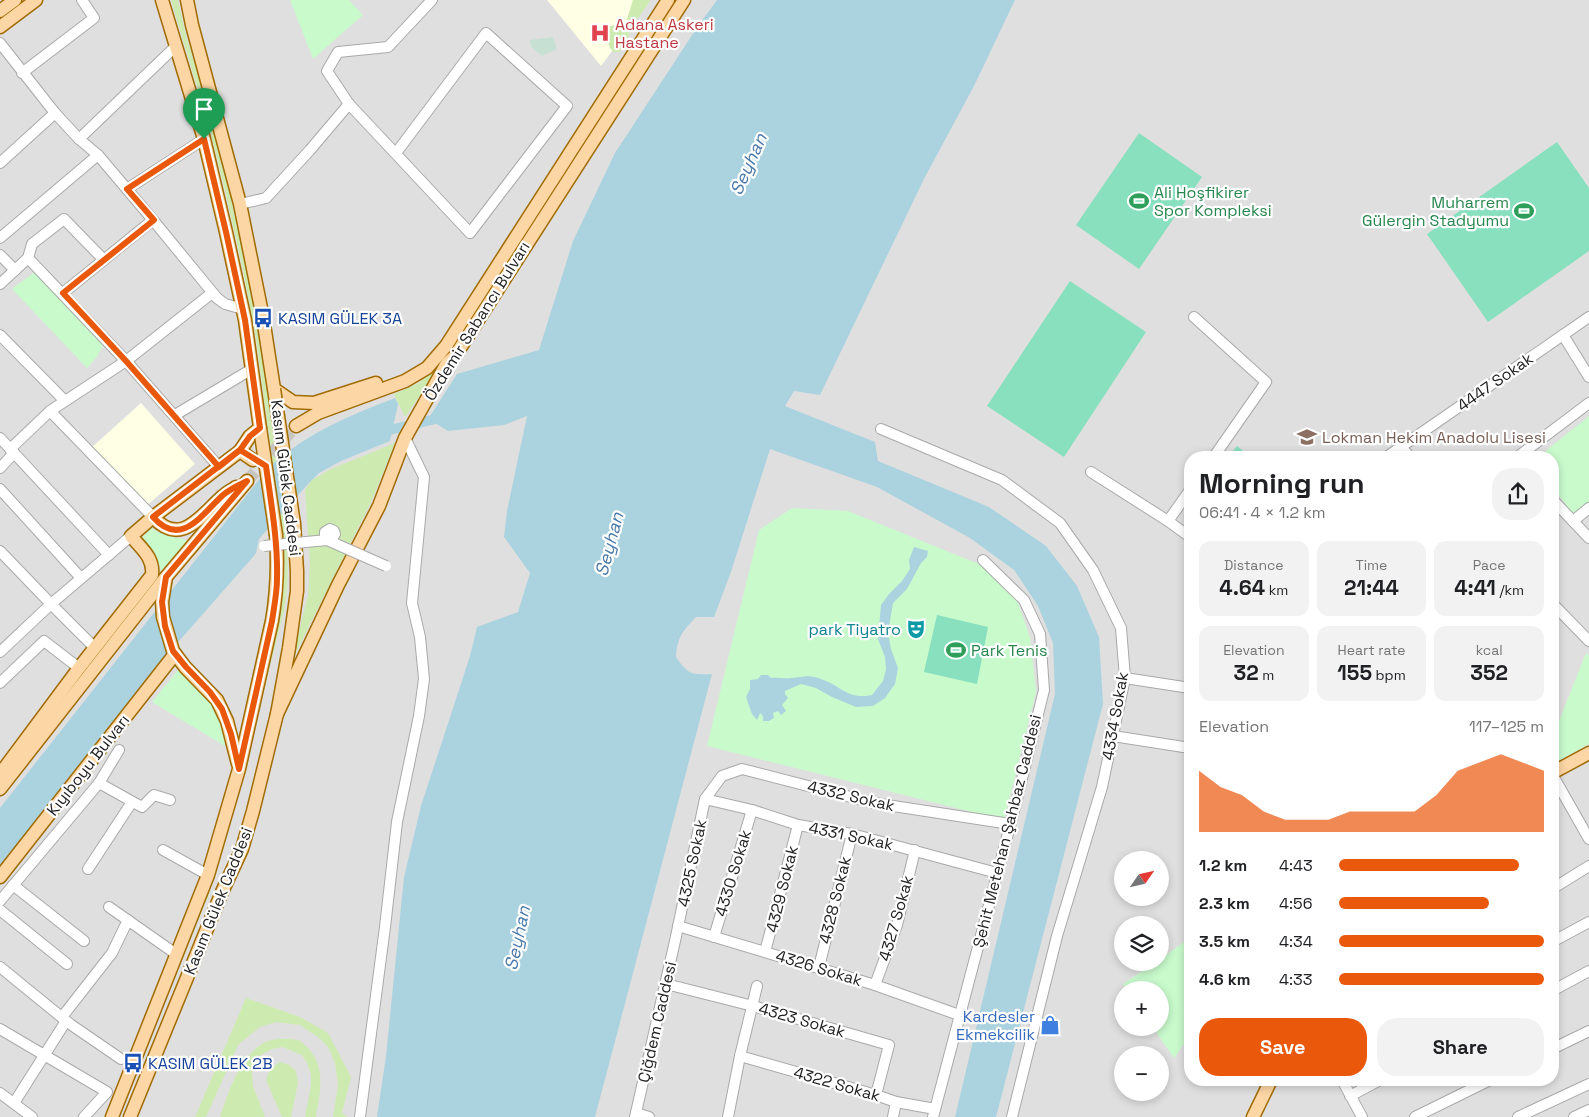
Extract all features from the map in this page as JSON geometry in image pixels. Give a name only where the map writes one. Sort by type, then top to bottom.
[{"type":"main road","points":[[0,11],[16,0]]},
{"type":"main road","points":[[0,27],[36,0]]},
{"type":"main road","name":"Kasım Gülek Caddesi","points":[[112,1117],[208,875],[239,769],[274,607],[277,580],[276,535],[243,309],[204,139],[162,0]]},
{"type":"main road","name":"Kasım Gülek Caddesi","points":[[130,1117],[222,892],[242,849],[277,714],[297,591],[294,524],[263,318],[240,204],[187,0]]},
{"type":"main road","name":"Özdemir Sabancı Bulvarı","points":[[296,426],[318,413],[405,381],[427,368],[443,349],[668,0]]},
{"type":"main road","name":"Özdemir Sabancı Bulvarı","points":[[277,714],[338,585],[379,506],[405,438],[447,363],[455,356],[684,0]]},
{"type":"main road","points":[[274,389],[293,402],[314,403],[407,373],[443,349]]},
{"type":"main road","points":[[1,769],[152,575],[153,566],[150,559],[131,536],[240,450],[250,436],[260,428]]},
{"type":"main road","points":[[240,450],[266,466]]},
{"type":"main road","points":[[0,788],[166,577],[247,481],[225,494],[190,527],[178,530],[167,529],[153,517]]},
{"type":"main road","points":[[166,577],[162,602],[165,626],[174,652],[210,692],[222,709],[231,734],[239,769]]},
{"type":"main road","name":"Kıyıboyu Bulvarı","points":[[0,877],[174,652]]},
{"type":"main road","points":[[1559,770],[1589,753]]},
{"type":"main road","points":[[1253,1117],[1268,1086]]},
{"type":"street","points":[[22,73],[94,18],[82,0]]},
{"type":"street","points":[[396,153],[486,33],[566,106],[470,233],[349,104],[327,71],[338,52],[388,47],[432,0]]},
{"type":"street","points":[[0,43],[55,113],[79,139],[98,155],[154,220],[212,293],[225,304],[243,309]]},
{"type":"street","points":[[79,139],[176,46]]},
{"type":"street","points":[[240,204],[266,198],[349,104]]},
{"type":"street","points":[[0,163],[55,113]]},
{"type":"street","points":[[127,189],[204,139]]},
{"type":"street","points":[[0,238],[98,155]]},
{"type":"street","points":[[0,284],[28,258],[32,244],[64,219],[104,260]]},
{"type":"street","points":[[63,293],[154,220]]},
{"type":"street","points":[[0,255],[15,270]]},
{"type":"street","points":[[28,258],[126,361],[219,467]]},
{"type":"street","points":[[0,468],[12,451],[50,411],[126,361],[212,293]]},
{"type":"street","points":[[1194,317],[1266,382],[1218,451]]},
{"type":"street","name":"4447 Sokak","points":[[1395,451],[1589,317]]},
{"type":"street","points":[[0,335],[64,400]]},
{"type":"street","points":[[1562,335],[1589,377]]},
{"type":"street","points":[[175,415],[252,369]]},
{"type":"street","points":[[1525,451],[1589,403]]},
{"type":"street","points":[[50,411],[153,517]]},
{"type":"street","name":"4334 Sokak","points":[[881,429],[1002,480],[1060,523],[1093,570],[1121,628],[1125,678],[1102,787],[1057,936],[1012,1117]]},
{"type":"street","points":[[0,438],[109,555]]},
{"type":"street","points":[[360,1117],[397,822],[419,716],[424,680],[420,637],[412,603],[424,477],[405,438]]},
{"type":"street","points":[[1401,447],[1405,451]]},
{"type":"street","points":[[1091,472],[1184,533]]},
{"type":"street","points":[[0,489],[81,578]]},
{"type":"street","points":[[1168,521],[1184,498]]},
{"type":"street","points":[[1559,506],[1589,538]]},
{"type":"street","points":[[1573,521],[1589,508]]},
{"type":"street","points":[[0,652],[50,604],[131,536]]},
{"type":"street","points":[[264,546],[327,540],[386,566]]},
{"type":"street","points":[[0,551],[95,648]]},
{"type":"street","name":"Şehit Metehan Şahbaz Caddesi","points":[[934,1113],[1044,690],[1040,634],[1024,600],[984,560]]},
{"type":"street","points":[[1559,609],[1587,634]]},
{"type":"street","points":[[0,683],[44,641],[79,668]]},
{"type":"street","points":[[1125,678],[1184,687]]},
{"type":"street","points":[[1113,736],[1184,747]]},
{"type":"street","points":[[0,901],[99,783],[119,750]]},
{"type":"street","name":"4332 Sokak","points":[[705,799],[722,776],[742,769],[874,803],[1010,824]]},
{"type":"street","points":[[99,783],[142,807],[154,795],[170,800]]},
{"type":"street","points":[[1559,786],[1589,839]]},
{"type":"street","name":"4331 Sokak","points":[[705,799],[752,810],[798,825],[852,834],[997,872]]},
{"type":"street","name":"4325 Sokak","points":[[678,926],[705,799]]},
{"type":"street","points":[[88,869],[132,802]]},
{"type":"street","name":"4330 Sokak","points":[[714,937],[752,810]]},
{"type":"street","name":"4329 Sokak","points":[[765,952],[798,825]]},
{"type":"street","name":"4328 Sokak","points":[[819,967],[852,834]]},
{"type":"street","points":[[163,850],[208,875]]},
{"type":"street","name":"4327 Sokak","points":[[875,985],[897,925],[915,850]]},
{"type":"street","points":[[1559,885],[1589,866]]},
{"type":"street","points":[[13,885],[84,941]]},
{"type":"street","points":[[109,907],[176,954]]},
{"type":"street","points":[[0,910],[67,964]]},
{"type":"street","points":[[14,1103],[44,1056],[64,1019],[112,953],[128,920]]},
{"type":"street","points":[[1559,938],[1589,922]]},
{"type":"street","name":"4326 Sokak","points":[[678,926],[819,967],[875,985],[959,1016]]},
{"type":"street","name":"Çiğdem Caddesi","points":[[636,1115],[678,926]]},
{"type":"street","points":[[0,968],[64,1019],[121,1059]]},
{"type":"street","points":[[1559,987],[1589,971]]},
{"type":"street","name":"4323 Sokak","points":[[666,984],[753,1006],[889,1045],[876,1094]]},
{"type":"street","points":[[730,1117],[740,1056],[757,986]]},
{"type":"street","points":[[0,1029],[107,1092],[84,1117]]},
{"type":"street","points":[[1559,1046],[1589,1031]]},
{"type":"street","name":"4322 Sokak","points":[[740,1056],[876,1094],[934,1113]]},
{"type":"street","points":[[1518,1117],[1589,1084]]},
{"type":"street","points":[[1345,1086],[1362,1117]]},
{"type":"street","points":[[1350,1096],[1369,1086]]},
{"type":"street","points":[[1415,1117],[1478,1086]]},
{"type":"street","points":[[0,1093],[32,1117]]},
{"type":"street","points":[[893,1117],[896,1102]]},
{"type":"street","points":[[1574,1117],[1589,1110]]},
{"type":"street","points":[[636,1115],[649,1117]]},
{"type":"shaded area","points":[[0,0],[1589,0],[1589,1117],[0,1117]]},
{"type":"shaded area","name":"Adana Askeri Hastane","points":[[547,0],[650,0],[601,66]]},
{"type":"shaded area","points":[[553,37],[557,49],[542,56],[531,47],[530,40]]},
{"type":"shaded area","points":[[141,403],[195,464],[145,507],[91,448]]},
{"type":"green space","points":[[171,0],[178,0],[186,36],[213,121],[247,269],[260,338],[286,534],[288,563],[284,611],[225,844],[211,889],[118,1117],[207,890],[274,640],[282,604],[285,565],[256,339],[243,270],[208,123]]},
{"type":"green space","points":[[290,0],[349,0],[363,15],[313,59]]},
{"type":"green space","points":[[633,0],[651,0],[635,22],[623,48],[619,52],[614,52],[610,48],[604,30],[606,27],[625,23]]},
{"type":"green space","points":[[674,0],[678,0],[508,261],[505,259]]},
{"type":"green space","name":"Ali Hoşfikirer Spor Kompleksi","points":[[1139,133],[1202,177],[1139,269],[1076,225]]},
{"type":"green space","name":"Muharrem Gülergin Stadyumu","points":[[1557,142],[1589,188],[1589,251],[1488,322],[1427,234]]},
{"type":"green space","points":[[36,271],[104,343],[97,357],[87,368],[12,289]]},
{"type":"green space","points":[[500,272],[405,417],[394,394],[419,383],[433,370]]},
{"type":"green space","points":[[1070,281],[1146,332],[1064,457],[987,406]]},
{"type":"green space","points":[[1589,416],[1589,503],[1574,515],[1559,496],[1559,451],[1546,451]]},
{"type":"green space","points":[[395,443],[372,500],[292,660],[308,595],[310,565],[305,490],[311,481],[329,470]]},
{"type":"green space","points":[[1237,446],[1243,451],[1233,451]]},
{"type":"green space","points":[[792,508],[848,511],[981,565],[1016,597],[1030,637],[1036,692],[1004,820],[707,746],[759,530]]},
{"type":"green space","points":[[151,528],[160,533],[189,541],[162,573],[156,559],[139,541]]},
{"type":"green space","name":"Park Tenis","points":[[937,615],[988,627],[977,684],[924,672]]},
{"type":"green space","points":[[1586,653],[1589,656],[1589,744],[1559,761],[1559,721]]},
{"type":"green space","points":[[178,670],[185,673],[211,697],[224,730],[225,746],[152,702]]},
{"type":"green space","points":[[1184,942],[1184,1044],[1174,1058],[1169,1051],[1169,1046],[1166,1046],[1159,1036],[1169,1036],[1169,981],[1127,981],[1142,971],[1169,971],[1169,953]]},
{"type":"green space","points":[[246,998],[300,1017],[328,1033],[351,1077],[342,1113],[347,1117],[333,1117],[338,1085],[335,1063],[328,1047],[318,1037],[300,1025],[276,1022],[260,1027],[238,1045],[206,1117],[195,1117]]},
{"type":"green space","points":[[277,1039],[300,1041],[313,1054],[317,1062],[320,1089],[316,1117],[305,1117],[311,1085],[311,1074],[307,1063],[302,1055],[282,1047],[272,1049],[261,1055],[252,1072],[253,1086],[265,1117],[220,1117],[235,1077],[247,1058],[264,1043]]},
{"type":"green space","points":[[280,1062],[289,1065],[296,1071],[298,1083],[291,1117],[282,1117],[266,1080],[270,1069]]},
{"type":"water","name":"Seyhan","points":[[717,0],[1015,0],[974,86],[925,177],[820,395],[794,391],[785,406],[875,442],[878,461],[989,507],[1046,546],[1077,586],[1099,637],[1103,704],[996,1117],[955,1117],[1055,694],[1053,643],[1038,606],[1014,570],[970,538],[877,487],[770,449],[731,572],[714,617],[696,617],[679,639],[676,657],[684,667],[694,674],[712,674],[595,1117],[377,1117],[386,1056],[404,877],[421,806],[470,656],[477,627],[518,612],[530,573],[504,537],[507,511],[527,416],[504,425],[448,431],[432,421],[430,416],[457,374],[539,350],[573,241],[615,153]]},
{"type":"water","points":[[395,398],[398,404],[390,441],[341,461],[319,473],[308,484],[259,539],[256,553],[253,557],[180,640],[0,869],[0,808],[262,476],[275,462],[303,441],[347,418]]},
{"type":"water","points":[[914,547],[928,551],[927,557],[921,563],[907,589],[893,603],[888,633],[891,649],[898,668],[895,684],[885,698],[873,706],[856,707],[816,688],[801,684],[785,691],[788,698],[782,705],[786,711],[781,715],[778,711],[773,713],[774,718],[769,721],[763,721],[763,716],[760,713],[757,720],[752,714],[746,697],[750,689],[750,680],[758,679],[761,675],[768,675],[771,678],[813,677],[856,696],[872,695],[883,681],[886,669],[885,657],[878,639],[881,605],[910,569],[909,560]]},
{"type":"waterway","points":[[381,432],[444,417]]},
{"type":"tunnel","points":[[247,481],[296,426]]},
{"type":"place","name":"Adana Askeri Hastane","points":[[600,33]]},
{"type":"place","name":"Ali Hoşfikirer Spor Kompleksi","points":[[1139,201]]},
{"type":"place","name":"Muharrem Gülergin Stadyumu","points":[[1524,211]]},
{"type":"place","name":"KASIM GÜLEK 3A","points":[[263,318]]},
{"type":"place","name":"Lokman Hekim Anadolu Lisesi","points":[[1307,437]]},
{"type":"place","name":"park Tiyatro","points":[[916,629]]},
{"type":"place","name":"Park Tenis","points":[[956,650]]},
{"type":"place","name":"Kardesler Ekmekcilik","points":[[1050,1025]]},
{"type":"place","name":"KASIM GÜLEK 2B","points":[[133,1063]]},
{"type":"route","points":[[204,139],[127,189],[154,220],[63,293],[175,415],[219,467],[240,450],[266,466],[276,539],[276,599],[239,769],[227,720],[217,700],[173,651],[165,626],[162,602],[166,577],[247,481],[225,494],[190,527],[178,530],[167,529],[153,517],[219,467],[240,450],[250,436],[260,428],[245,320],[204,139]]}]
